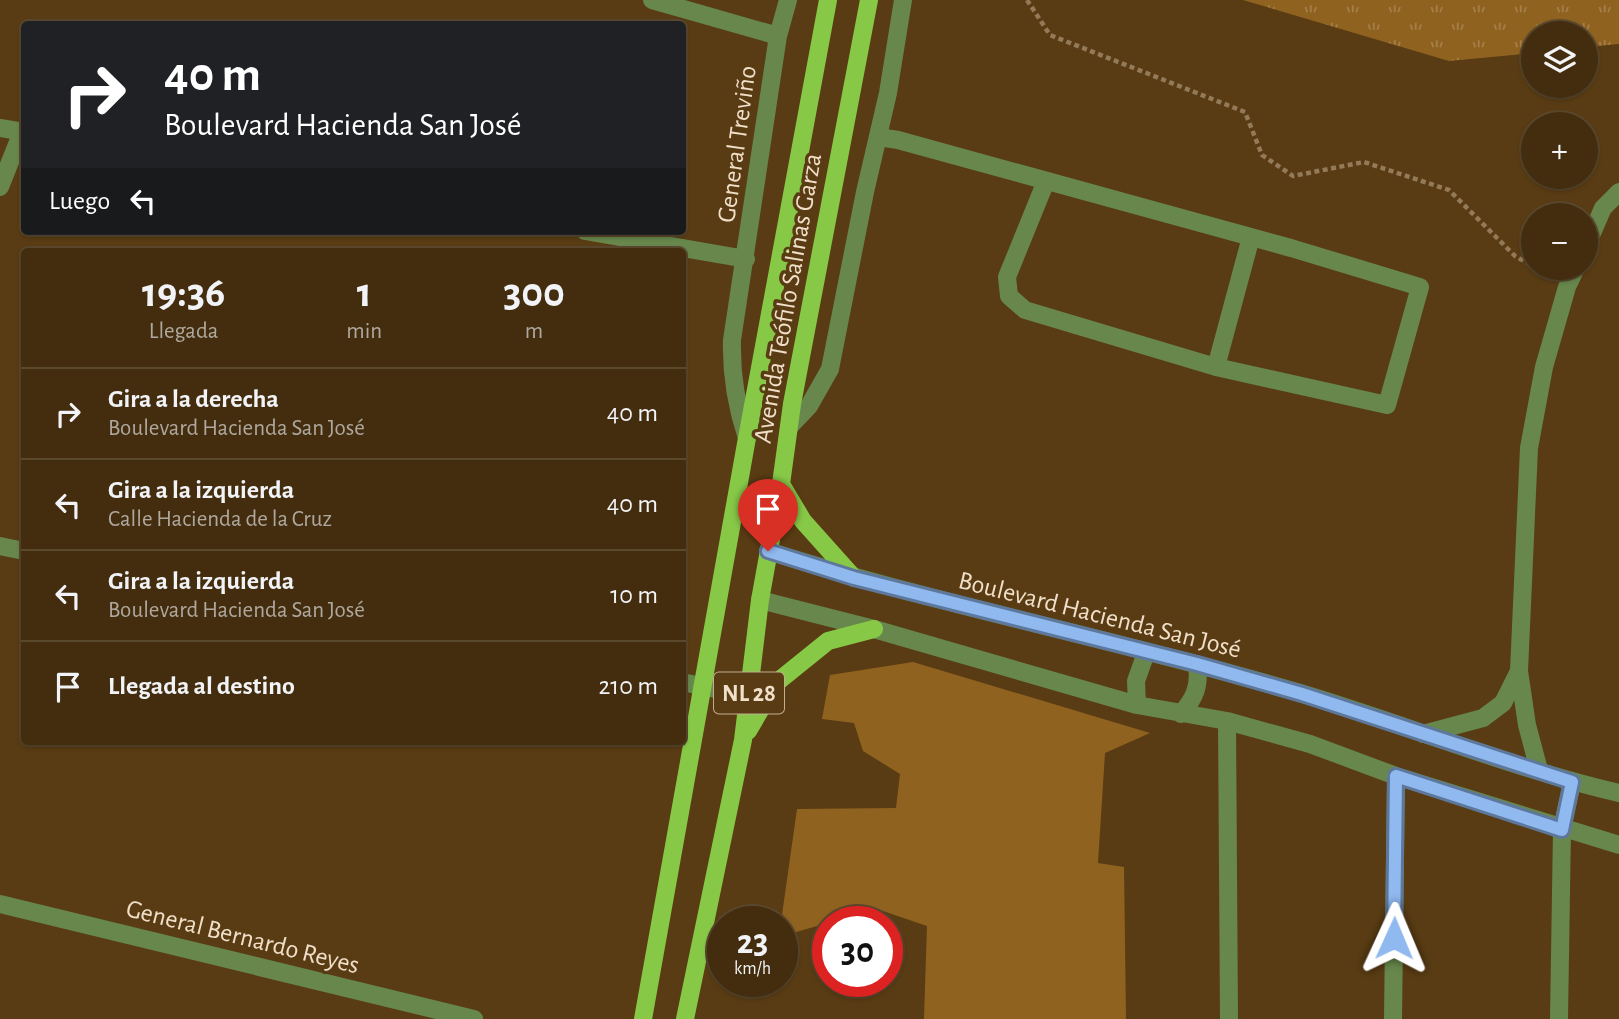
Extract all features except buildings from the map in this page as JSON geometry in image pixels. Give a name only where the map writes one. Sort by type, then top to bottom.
[{"type":"main road","name":"Avenida Teófilo Salinas Garza","points":[[643,1019],[761,356],[828,0]]},
{"type":"main road","name":"Avenida Teófilo Salinas Garza","points":[[685,1019],[743,740],[760,600],[789,427],[869,0]]},
{"type":"main road","points":[[781,484],[803,520],[854,578]]},
{"type":"main road","points":[[743,740],[776,682],[828,641],[874,629]]},
{"type":"street","name":"General Treviño","points":[[652,0],[778,36]]},
{"type":"street","points":[[673,6],[701,0]]},
{"type":"street","name":"General Treviño","points":[[747,438],[736,404],[731,374],[734,316],[746,259],[778,36],[788,0]]},
{"type":"street","points":[[789,427],[809,407],[830,369],[888,93],[902,0]]},
{"type":"street","points":[[0,128],[21,132]]},
{"type":"street","points":[[878,136],[898,140],[1251,237],[1420,287],[1387,405],[1216,367],[1025,310],[1009,296],[1007,277],[1046,181]]},
{"type":"street","points":[[0,187],[21,137]]},
{"type":"street","points":[[1598,219],[1603,208],[1619,192]]},
{"type":"street","points":[[608,235],[683,248]]},
{"type":"street","points":[[1216,367],[1251,237]]},
{"type":"street","points":[[686,249],[746,259]]},
{"type":"street","points":[[1539,770],[1527,724],[1519,671],[1528,448],[1544,367],[1570,280]]},
{"type":"street","points":[[0,546],[21,550]]},
{"type":"street","name":"Boulevard Hacienda San José","points":[[768,551],[854,578],[1197,664],[1302,694],[1572,782],[1619,793]]},
{"type":"street","points":[[760,600],[874,629],[1137,705],[1227,721],[1310,744],[1396,776],[1562,830],[1619,845]]},
{"type":"street","points":[[1137,705],[1136,681],[1146,653]]},
{"type":"street","points":[[1181,714],[1194,700],[1197,691],[1197,664]]},
{"type":"street","points":[[1422,734],[1483,718],[1503,703],[1519,671]]},
{"type":"street","points":[[686,683],[749,696]]},
{"type":"street","points":[[1227,721],[1229,1019]]},
{"type":"street","points":[[1393,1019],[1396,776]]},
{"type":"street","points":[[1559,1019],[1562,830],[1572,782]]},
{"type":"street","name":"General Bernardo Reyes","points":[[0,904],[402,1010],[474,1019]]},
{"type":"path","points":[[1027,0],[1050,36],[1245,112],[1262,155],[1293,176],[1364,162],[1450,190],[1521,259]]},
{"type":"green space","points":[[1243,0],[1619,0],[1619,44],[1598,46],[1598,21],[1521,21],[1521,54],[1449,61]]},
{"type":"green space","points":[[913,662],[1150,733],[1105,753],[1098,863],[1124,867],[1126,1019],[924,1019],[927,926],[903,918],[903,906],[812,906],[812,927],[798,931],[798,906],[783,906],[797,809],[896,808],[900,774],[863,751],[854,723],[822,719],[830,675]]},
{"type":"route","points":[[768,551],[854,578],[1197,664],[1302,694],[1572,782],[1562,830],[1396,776],[1394,938]]}]
